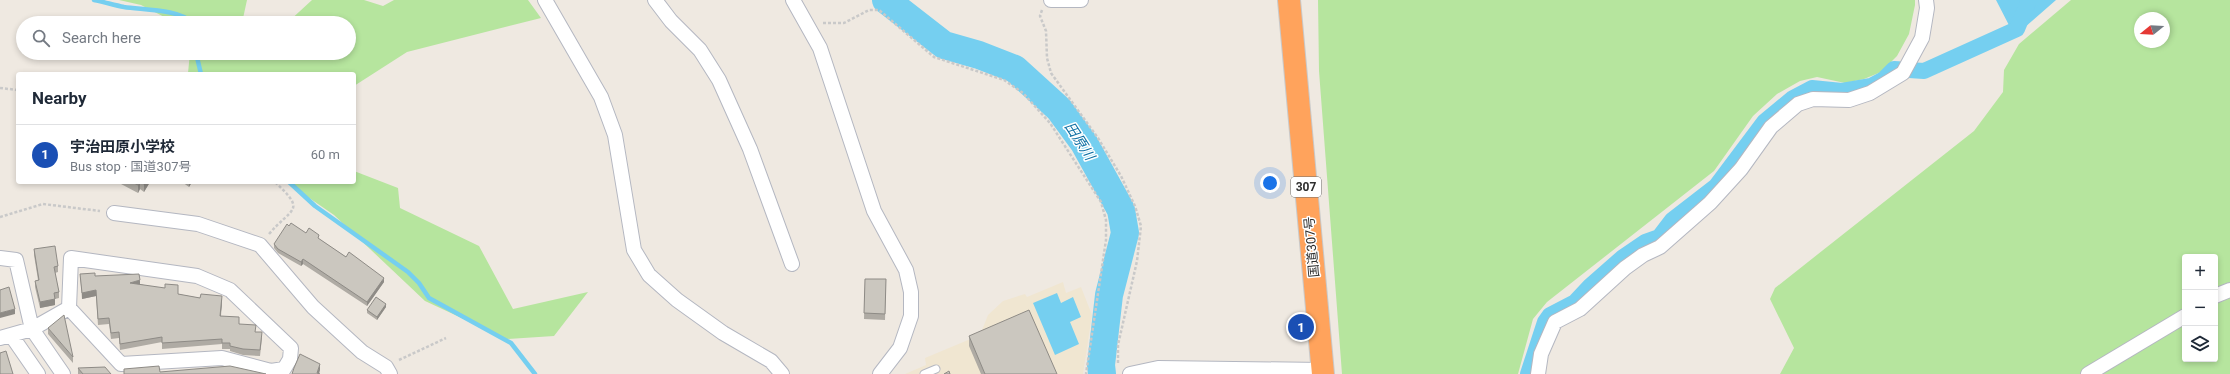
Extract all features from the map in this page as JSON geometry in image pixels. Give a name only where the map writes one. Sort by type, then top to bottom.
[{"type":"highway","name":"国道307号","points":[[1289,0],[1322,372]]},
{"type":"street","points":[[545,0],[601,97],[615,135],[634,250],[649,275],[678,300],[723,333],[771,361],[782,374]]},
{"type":"street","points":[[655,0],[671,21],[700,50],[719,80],[750,149],[792,264]]},
{"type":"street","points":[[793,0],[808,24],[820,48],[874,211],[906,270],[911,292],[911,316],[900,348],[880,374]]},
{"type":"street","points":[[1051,0],[1081,0]]},
{"type":"street","points":[[1538,374],[1541,354],[1555,322],[1580,308],[1625,268],[1643,255],[1660,247],[1710,203],[1741,169],[1771,127],[1798,104],[1813,99],[1849,100],[1870,93],[1905,70],[1922,38],[1927,8],[1926,0]]},
{"type":"street","points":[[114,213],[198,224],[260,245],[313,307],[362,352],[388,370]]},
{"type":"street","points":[[0,258],[16,260],[32,329],[64,374]]},
{"type":"street","points":[[71,258],[197,276],[230,290],[291,348],[290,359],[284,369],[271,371],[222,358],[121,364],[69,308],[71,258]]},
{"type":"street","points":[[2218,295],[2230,290]]},
{"type":"street","points":[[38,374],[6,337],[32,329],[69,308]]},
{"type":"street","points":[[2088,374],[2182,318]]},
{"type":"street","points":[[1124,371],[1158,368],[1322,372]]},
{"type":"lane","points":[[924,374],[936,369]]},
{"type":"path","points":[[1051,0],[1042,8],[1040,16],[1046,31],[1047,58],[1051,73],[1098,138],[1121,176],[1135,206],[1141,226],[1137,261],[1118,346],[1124,371]]},
{"type":"path","points":[[808,24],[844,23],[869,10],[879,10],[934,57],[1004,80],[1023,93],[1050,123],[1101,202],[1106,220],[1106,240],[1086,374]]},
{"type":"path","points":[[0,88],[16,90]]},
{"type":"path","points":[[260,245],[282,219],[291,213],[294,205],[292,198],[277,184]]},
{"type":"path","points":[[0,217],[43,204],[114,213]]},
{"type":"path","points":[[388,370],[446,338]]},
{"type":"shaded area","points":[[1063,282],[1066,293],[1081,287],[1092,315],[1083,374],[905,374],[926,365],[925,358],[980,335],[988,315],[1003,301],[1025,294],[1027,297]]},
{"type":"green space","points":[[119,0],[247,0],[244,16],[162,16],[141,5]]},
{"type":"green space","points":[[312,0],[364,0],[383,6],[394,0],[528,0],[541,18],[407,52],[356,85],[356,72],[188,72],[189,60],[356,60],[356,16],[295,16]]},
{"type":"green space","points":[[1318,0],[1915,0],[1915,5],[1909,34],[1897,56],[1881,72],[1864,79],[1845,83],[1817,77],[1800,81],[1777,94],[1753,116],[1714,171],[1547,302],[1533,319],[1518,374],[1342,374],[1319,71]]},
{"type":"green space","points":[[2071,0],[2230,0],[2230,374],[1780,374],[1794,348],[1770,299],[1775,288],[1974,131],[2003,92],[2004,70],[2019,44]]},
{"type":"green space","points":[[356,172],[398,188],[400,208],[479,246],[513,309],[588,292],[554,336],[507,339],[425,301],[334,215],[289,184],[356,184]]},
{"type":"water","points":[[1996,0],[2056,0],[2017,34],[2013,33]]},
{"type":"water","points":[[1057,293],[1061,303],[1073,297],[1081,317],[1070,322],[1079,344],[1055,355],[1033,303]]},
{"type":"building","points":[[291,223],[306,233],[309,228],[319,235],[318,238],[346,257],[349,252],[384,278],[367,302],[303,259],[301,262],[278,249],[274,244],[287,224],[289,226]]},
{"type":"building","points":[[55,246],[58,266],[54,267],[59,292],[54,293],[55,299],[40,302],[35,281],[39,280],[34,249]]},
{"type":"building","points":[[95,273],[95,276],[139,274],[140,280],[130,283],[165,288],[165,284],[178,285],[178,294],[200,298],[201,294],[222,296],[220,316],[239,317],[239,324],[256,325],[255,332],[262,332],[260,350],[243,349],[230,346],[230,343],[222,343],[222,339],[162,343],[162,337],[120,344],[119,332],[111,333],[109,318],[98,319],[96,290],[82,293],[80,274]]},
{"type":"building","points":[[865,279],[886,279],[885,314],[864,313]]},
{"type":"building","points":[[9,287],[15,309],[0,313],[0,290]]},
{"type":"building","points":[[376,297],[386,304],[377,317],[367,310]]},
{"type":"building","points":[[1029,310],[1057,374],[985,374],[969,336]]},
{"type":"building","points":[[64,315],[73,357],[48,328]]},
{"type":"building","points":[[6,351],[13,374],[0,374],[0,353]]},
{"type":"building","points":[[300,354],[320,364],[317,373],[320,374],[292,374]]},
{"type":"building","points":[[159,366],[160,372],[230,366],[266,374],[124,374],[124,369]]},
{"type":"building","points":[[105,367],[111,374],[83,374],[78,368]]},
{"type":"waterway","points":[[94,0],[124,7],[160,11],[181,16]]},
{"type":"waterway","name":"田原川","points":[[886,0],[944,45],[979,55],[1015,69],[1059,109],[1084,143],[1121,210],[1125,233],[1109,295],[1101,365],[1102,374]]},
{"type":"waterway","points":[[1528,374],[1545,322],[1550,315],[1575,302],[1590,286],[1623,257],[1645,242],[1659,237],[1672,220],[1716,186],[1764,122],[1793,98],[1812,88],[1842,91],[1871,86],[1884,79],[1894,69],[1924,71],[2017,29],[2029,0]]},
{"type":"waterway","points":[[198,60],[201,72]]},
{"type":"waterway","points":[[291,184],[315,206],[408,272],[419,283],[429,298],[511,343],[535,374]]},
{"type":"place","name":"宇治田原小学校","points":[[1301,327]]}]
